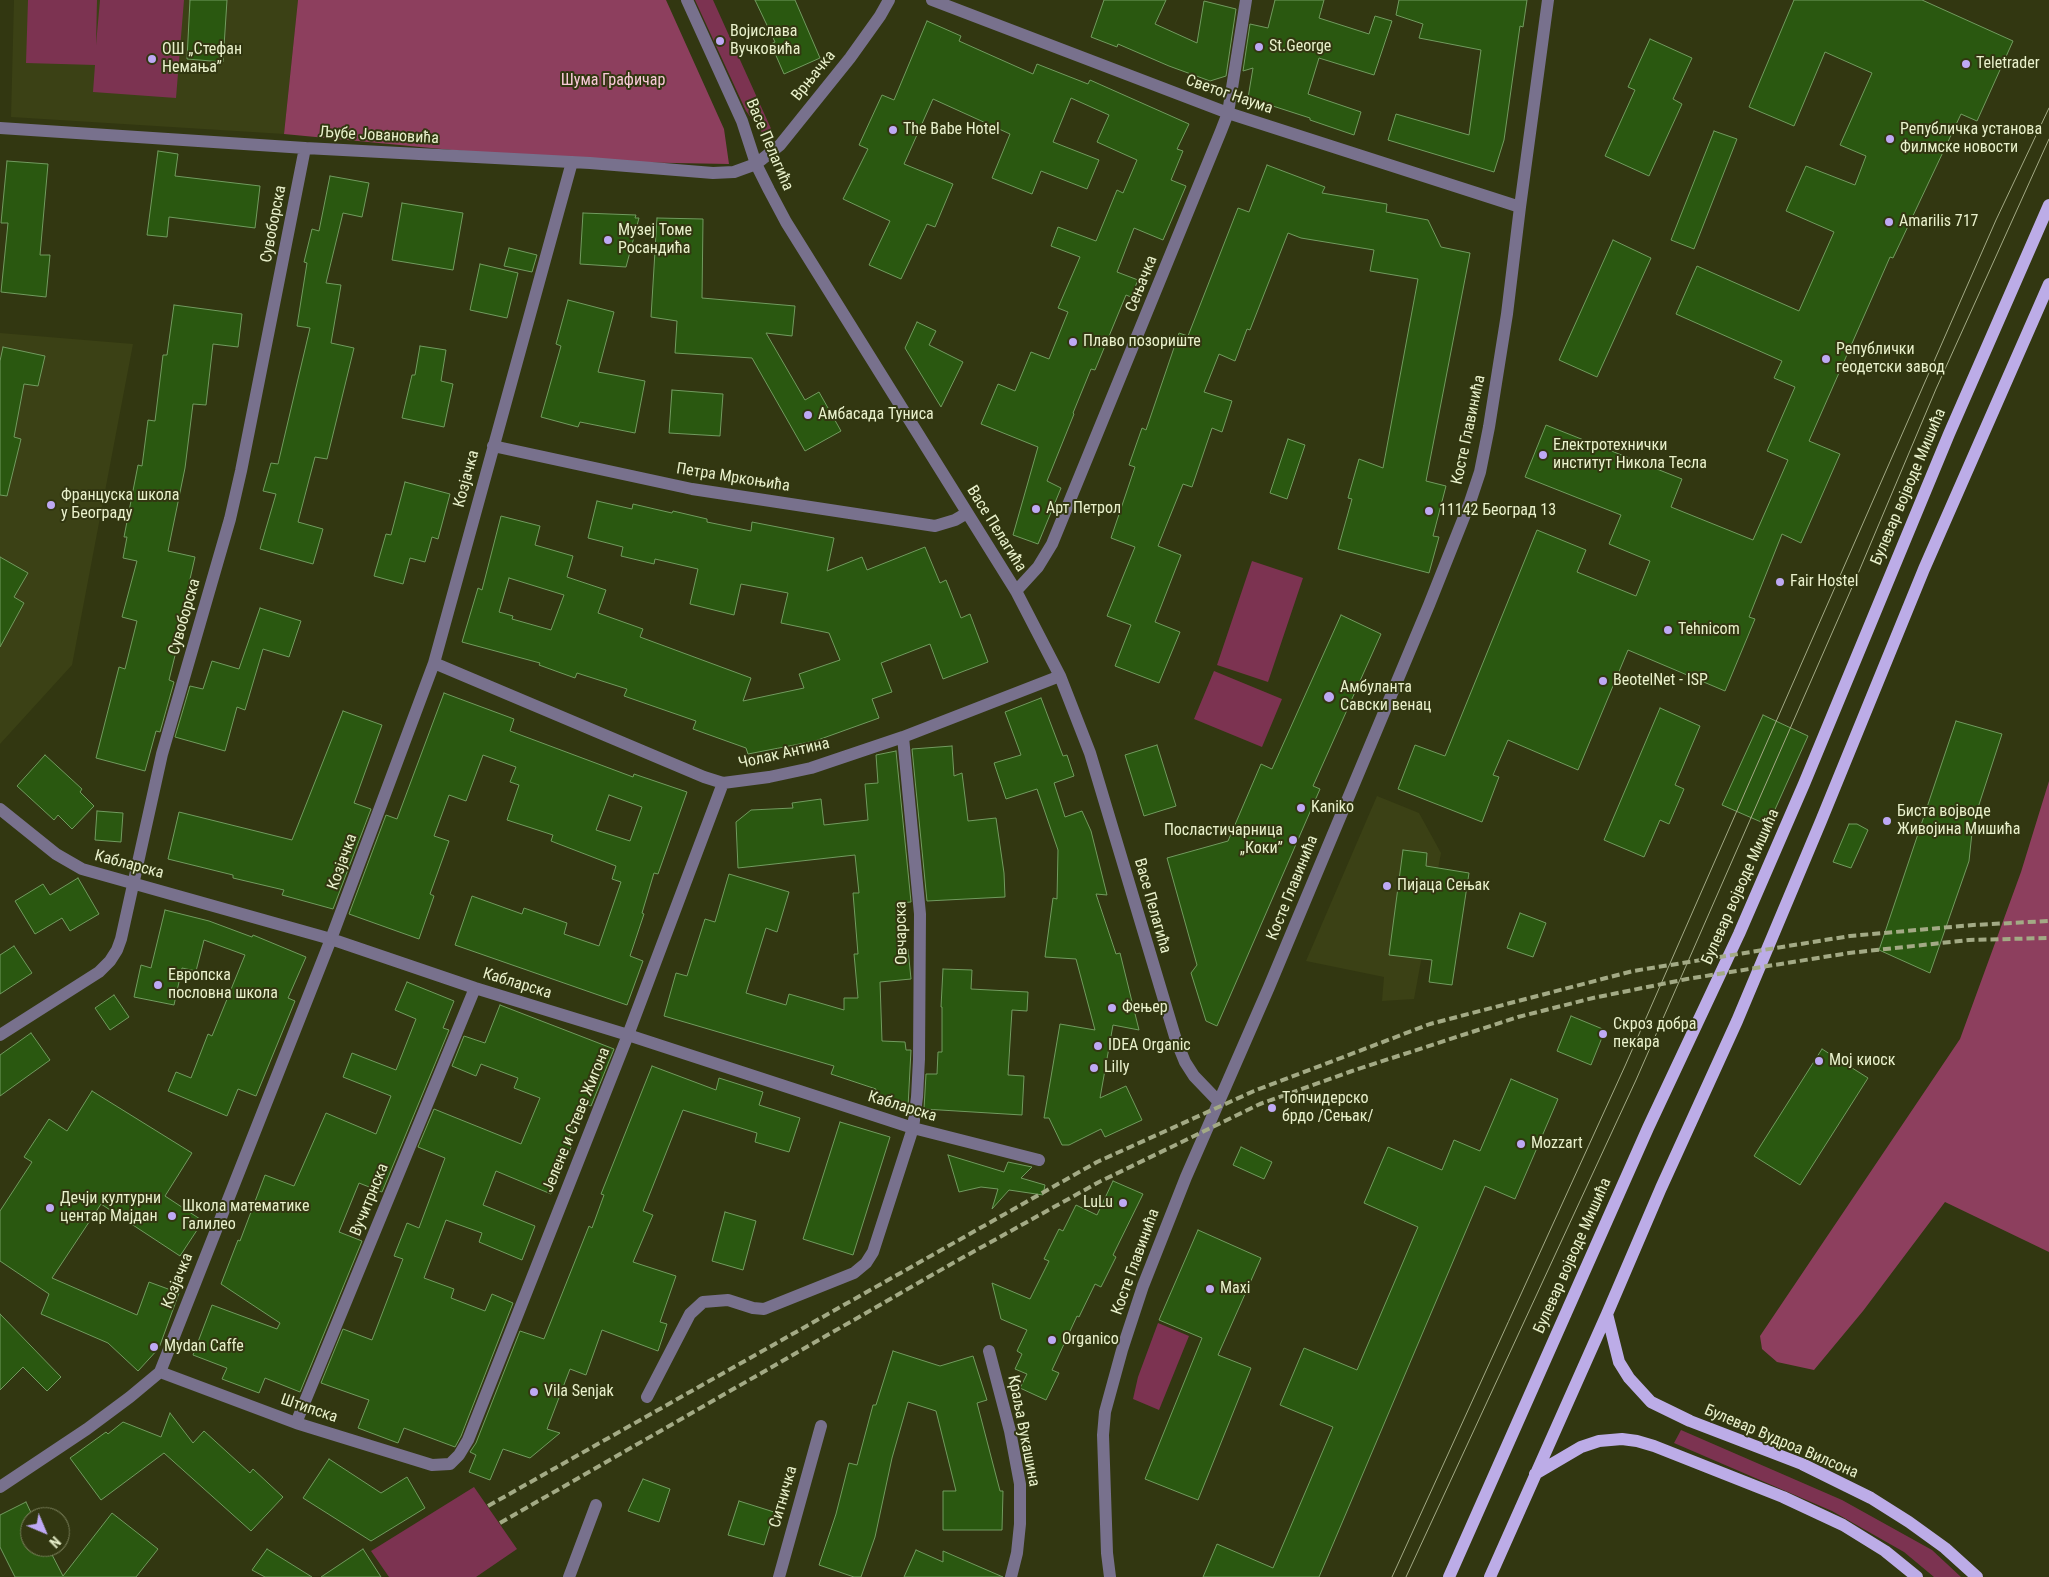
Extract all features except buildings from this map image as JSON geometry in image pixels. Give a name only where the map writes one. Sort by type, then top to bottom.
[{"type":"main road","name":"Булевар војводе Мишића","points":[[1449,1577],[1648,1128],[1739,934],[1804,784],[1949,434],[2049,205]]},
{"type":"main road","points":[[1490,1577],[1607,1314],[1660,1188],[1740,1012],[1836,786],[1924,569],[2049,284]]},
{"type":"main road","name":"Булевар Вудроа Вилсона","points":[[1607,1314],[1619,1362],[1629,1378],[1651,1402],[1690,1421],[1802,1464],[1871,1498],[1946,1548],[1977,1577]]},
{"type":"main road","points":[[1535,1474],[1581,1447],[1599,1441],[1622,1439],[1637,1441],[1783,1497],[1834,1521],[1885,1551],[1918,1577]]},
{"type":"street","name":"Васе Пелагића","points":[[687,0],[742,121],[756,164],[786,222],[1016,591],[1060,676],[1090,753],[1176,1040],[1185,1062],[1194,1076],[1218,1101]]},
{"type":"street","name":"Врњачка","points":[[756,164],[780,145],[850,58],[889,0]]},
{"type":"street","name":"Светог Наума","points":[[932,0],[1228,113],[1520,206]]},
{"type":"street","name":"Сењачка","points":[[1016,591],[1038,567],[1052,544],[1228,113],[1246,0]]},
{"type":"street","name":"Косте Главинића","points":[[1110,1577],[1103,1435],[1105,1412],[1122,1350],[1143,1286],[1218,1101],[1249,1035],[1295,927],[1432,596],[1476,484],[1489,427],[1498,370],[1548,0]]},
{"type":"street","name":"Љубе Јовановића","points":[[0,128],[713,172],[734,172],[756,164]]},
{"type":"street","name":"Сувоборска","points":[[0,1034],[99,972],[110,961],[121,939],[162,754],[232,509],[254,409],[305,148]]},
{"type":"street","name":"Козјачка","points":[[0,1487],[87,1429],[160,1372],[331,940],[434,663],[572,162]]},
{"type":"street","name":"Петра Мркоњића","points":[[493,446],[692,489],[935,526],[955,520],[967,513]]},
{"type":"street","name":"Чолак Антина","points":[[434,663],[704,777],[723,783],[769,777],[811,768],[903,737],[1060,676]]},
{"type":"street","name":"Овчарска","points":[[903,737],[920,914],[919,1059],[913,1128]]},
{"type":"street","name":"Јелене и Стеве Жигона","points":[[450,1464],[459,1455],[468,1440],[628,1035],[723,783]]},
{"type":"street","name":"Кабларска","points":[[0,809],[65,861],[87,871],[331,940],[913,1128],[1039,1160]]},
{"type":"street","name":"Вучитрнска","points":[[296,1423],[475,988]]},
{"type":"street","points":[[647,1397],[690,1314],[703,1302],[728,1300],[753,1308],[764,1309],[854,1274],[866,1263],[873,1252],[913,1128]]},
{"type":"street","name":"Краља Вукашина","points":[[990,1351],[1010,1431],[1020,1484],[1020,1524],[1017,1553],[1011,1577]]},
{"type":"street","name":"Штипска","points":[[160,1372],[296,1423],[432,1465],[450,1464]]},
{"type":"street","name":"Ситничка","points":[[779,1577],[821,1426]]},
{"type":"street","points":[[570,1577],[596,1505]]},
{"type":"shaded area","name":"ОШ „Стефан Немања”","points":[[14,0],[298,0],[284,134],[11,117]]},
{"type":"shaded area","points":[[28,0],[97,0],[96,45],[100,0],[184,0],[176,98],[93,92],[95,65],[26,63]]},
{"type":"shaded area","points":[[695,0],[713,0],[773,133],[764,135],[746,111]]},
{"type":"shaded area","name":"Француска школа у Београду","points":[[0,333],[133,344],[72,665],[0,744]]},
{"type":"shaded area","points":[[1252,561],[1303,578],[1268,682],[1217,665]]},
{"type":"shaded area","points":[[1214,671],[1282,699],[1262,747],[1194,719]]},
{"type":"shaded area","name":"Пијаца Сењак","points":[[1377,796],[1419,813],[1441,853],[1414,999],[1382,1001],[1384,977],[1306,961]]},
{"type":"shaded area","points":[[1158,1323],[1189,1336],[1159,1410],[1133,1399],[1138,1377]]},
{"type":"shaded area","points":[[1681,1430],[1842,1500],[1932,1550],[1961,1577],[1934,1577],[1904,1552],[1832,1511],[1674,1443]]},
{"type":"shaded area","points":[[474,1487],[517,1549],[476,1577],[389,1577],[371,1551]]},
{"type":"green space","name":"Шума Графичар","points":[[298,0],[666,0],[724,129],[729,164],[568,161],[284,134]]},
{"type":"green space","points":[[2049,781],[2049,1252],[1945,1202],[1863,1311],[1814,1370],[1777,1362],[1762,1349],[1760,1336],[1960,1039],[2021,872]]},
{"type":"tram line","points":[[1392,1577],[1625,1066],[1996,220],[2049,108]]},
{"type":"tram line","points":[[1406,1577],[1636,1080],[1857,576],[1936,389],[2049,139]]},
{"type":"railway","points":[[488,1506],[1097,1162],[1254,1091],[1430,1024],[1633,971],[1850,936],[1973,925],[2049,921]]},
{"type":"railway","points":[[500,1523],[953,1263],[1099,1182],[1260,1104],[1352,1071],[1518,1017],[1593,998],[1687,979],[1849,953],[1969,940],[2049,938]]},
{"type":"place","name":"Војислава Вучковића","points":[[720,41]]},
{"type":"place","name":"St.George","points":[[1259,47]]},
{"type":"place","name":"ОШ „Стефан Немања”","points":[[152,59]]},
{"type":"place","name":"Teletrader","points":[[1966,64]]},
{"type":"place","name":"The Babe Hotel","points":[[893,130]]},
{"type":"place","name":"Републичка установа Филмске новости","points":[[1890,139]]},
{"type":"place","name":"Amarilis 717","points":[[1889,222]]},
{"type":"place","name":"Музеј Томе Росандића","points":[[608,240]]},
{"type":"place","name":"Плаво позориште","points":[[1073,342]]},
{"type":"place","name":"Републички геодетски завод","points":[[1826,359]]},
{"type":"place","name":"Амбасада Туниса","points":[[808,415]]},
{"type":"place","name":"Електротехнички институт Никола Тесла","points":[[1543,455]]},
{"type":"place","name":"Француска школа у Београду","points":[[51,505]]},
{"type":"place","name":"Арт Петрол","points":[[1036,509]]},
{"type":"place","name":"11142 Београд 13","points":[[1429,511]]},
{"type":"place","name":"Fair Hostel","points":[[1780,582]]},
{"type":"place","name":"Tehnicom","points":[[1668,630]]},
{"type":"place","name":"BeotelNet - ISP","points":[[1603,681]]},
{"type":"place","name":"Амбуланта Савски венац","points":[[1329,697]]},
{"type":"place","name":"Kaniko","points":[[1301,808]]},
{"type":"place","name":"Биста војводе Живојина Мишића","points":[[1887,821]]},
{"type":"place","name":"Посластичарница „Коки”","points":[[1293,840]]},
{"type":"place","name":"Пијаца Сењак","points":[[1387,886]]},
{"type":"place","name":"Европска пословна школа","points":[[158,985]]},
{"type":"place","name":"Фењер","points":[[1112,1008]]},
{"type":"place","name":"Скроз добра пекара","points":[[1603,1034]]},
{"type":"place","name":"IDEA Organic","points":[[1098,1046]]},
{"type":"place","name":"Мој киоск","points":[[1819,1061]]},
{"type":"place","name":"Lilly","points":[[1094,1068]]},
{"type":"place","name":"Топчидерско брдо /Сењак/","points":[[1272,1108]]},
{"type":"place","name":"Mozzart","points":[[1521,1144]]},
{"type":"place","name":"LuLu","points":[[1123,1203]]},
{"type":"place","name":"Дечји културни центар Мајдан","points":[[50,1208]]},
{"type":"place","name":"Школа математике Галилео","points":[[172,1216]]},
{"type":"place","name":"Maxi","points":[[1210,1289]]},
{"type":"place","name":"Organico","points":[[1052,1340]]},
{"type":"place","name":"Mydan Caffe","points":[[154,1347]]},
{"type":"place","name":"Vila Senjak","points":[[534,1392]]}]
